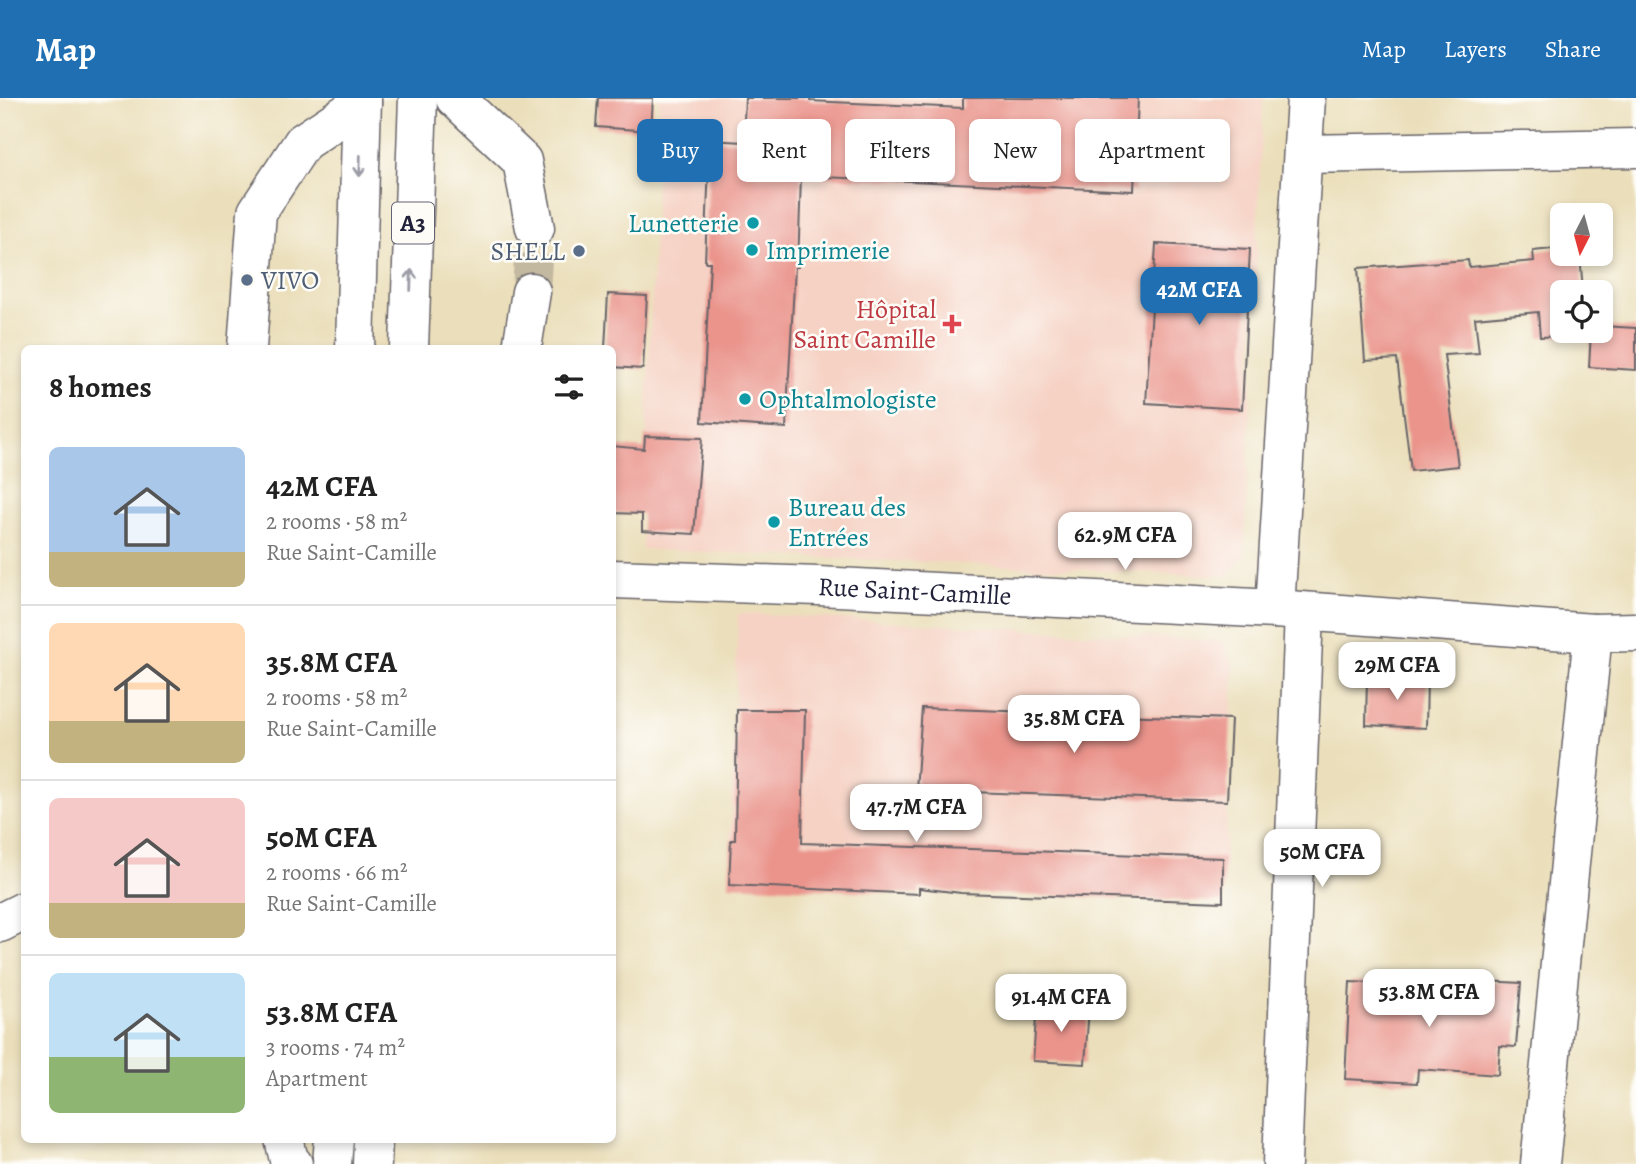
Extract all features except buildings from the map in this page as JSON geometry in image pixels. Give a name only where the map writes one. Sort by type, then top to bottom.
[{"type":"main road","name":"A3","points":[[409,345],[418,98]]},
{"type":"main road","points":[[455,98],[522,161],[535,228]]},
{"type":"main road","points":[[1282,1164],[1289,611],[1306,98]]},
{"type":"main road","name":"A3","points":[[355,345],[362,100]]},
{"type":"main road","points":[[247,345],[257,212],[303,142],[362,100]]},
{"type":"main road","points":[[1303,154],[1636,148]]},
{"type":"main road","points":[[522,345],[531,292]]},
{"type":"main road","name":"Rue Saint-Camille","points":[[616,579],[818,586],[1289,611],[1593,633],[1636,632]]},
{"type":"main road","points":[[1540,1164],[1593,633]]},
{"type":"main road","points":[[0,923],[21,912]]},
{"type":"main road","points":[[285,1143],[289,1160],[293,1164]]},
{"type":"main road","points":[[332,1164],[334,1143]]},
{"type":"main road","points":[[372,1164],[373,1143]]},
{"type":"shaded area","name":"Hôpital Saint Camille","points":[[659,98],[1263,98],[1244,556],[1226,576],[642,549],[656,182],[723,182],[723,119],[658,119]]},
{"type":"shaded area","points":[[738,613],[1222,641],[1234,666],[1223,902],[729,885]]},
{"type":"tunnel","points":[[531,292],[535,228]]},
{"type":"place","name":"Lunetterie","points":[[753,223]]},
{"type":"place","name":"Imprimerie","points":[[752,250]]},
{"type":"place","name":"SHELL","points":[[579,251]]},
{"type":"place","name":"VIVO","points":[[247,280]]},
{"type":"place","name":"Hôpital Saint Camille","points":[[952,324]]},
{"type":"place","name":"Ophtalmologiste","points":[[745,399]]},
{"type":"place","name":"Bureau des Entrées","points":[[774,522]]}]
